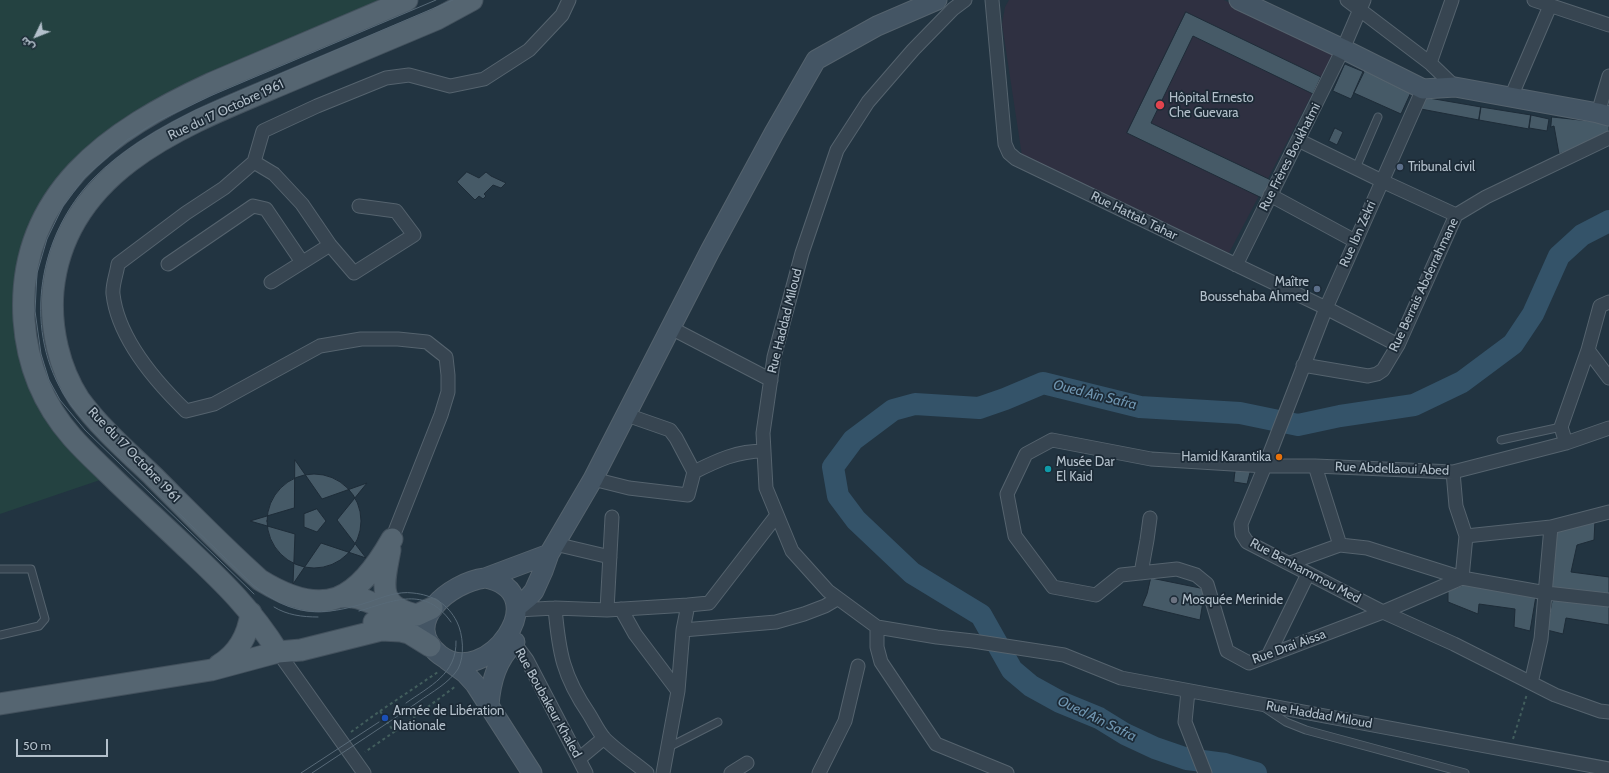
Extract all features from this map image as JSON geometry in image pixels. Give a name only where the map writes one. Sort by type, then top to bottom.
[{"type":"main road","points":[[278,652],[263,628],[232,591],[87,453],[55,416],[43,394],[35,374],[29,355],[25,332],[23,310],[24,286],[31,247],[47,212],[67,182],[96,153],[135,123],[212,83],[407,0]]},
{"type":"main road","name":"Rue du 17 Octobre 1961","points":[[392,539],[381,558],[363,582],[353,590],[340,597],[317,601],[303,599],[282,593],[260,580],[92,416],[79,398],[69,380],[55,339],[52,304],[57,264],[65,240],[81,212],[107,182],[146,150],[206,116],[437,19],[472,0]]},
{"type":"main road","points":[[517,608],[534,591],[552,549],[593,479],[627,415],[710,251],[774,133],[816,60],[877,26],[937,0]]},
{"type":"main road","points":[[1238,0],[1344,49],[1423,89],[1456,87],[1603,114]]},
{"type":"main road","points":[[392,539],[384,582],[384,589],[390,601],[400,610],[418,613],[428,617],[425,631],[426,638],[430,646],[445,668],[488,705],[532,773]]},
{"type":"main road","points":[[278,652],[298,640],[418,613],[457,586],[485,578],[552,549]]},
{"type":"main road","points":[[485,578],[506,587],[514,598],[517,608],[511,638],[504,655],[499,662],[491,687],[488,705]]},
{"type":"main road","points":[[340,597],[353,597],[361,599],[393,613],[418,613]]},
{"type":"main road","points":[[211,670],[235,653],[244,641],[249,628],[251,613]]},
{"type":"main road","points":[[0,704],[211,670],[278,652],[301,650],[382,630],[409,633],[430,646]]},
{"type":"main road","points":[[445,668],[480,659],[511,638]]},
{"type":"main road","points":[[488,705],[482,676],[484,666],[492,651]]},
{"type":"street","points":[[392,539],[441,415],[448,392],[446,357],[427,342],[398,339],[361,339],[320,346],[214,404],[186,411],[162,388],[120,326],[112,292],[118,264],[186,213],[224,188],[254,162],[263,131],[317,106],[386,78],[408,75],[450,86],[484,79],[529,50],[562,15],[569,0]]},
{"type":"street","name":"Rue Haddad Miloud","points":[[965,0],[953,9],[913,50],[868,102],[837,150],[802,253],[774,358],[763,433],[766,488],[792,551],[828,591],[877,627],[1064,655],[1121,678],[1609,769]]},
{"type":"street","name":"Rue Hattab Tahar","points":[[992,0],[1005,144],[1009,153],[1016,159],[1326,308],[1398,345]]},
{"type":"street","points":[[1347,0],[1362,4],[1456,87]]},
{"type":"street","points":[[1430,63],[1452,0]]},
{"type":"street","points":[[1534,0],[1609,25]]},
{"type":"street","name":"Rue Frères Boukhatmi","points":[[1236,265],[1344,49],[1362,4]]},
{"type":"street","points":[[1511,97],[1550,6]]},
{"type":"street","points":[[1603,114],[1609,76]]},
{"type":"street","name":"Rue Ibn Zekri","points":[[1297,380],[1355,241],[1423,89]]},
{"type":"street","name":"Rue Berrais Abderrahmane","points":[[1303,365],[1368,376],[1377,374],[1383,370],[1398,345],[1456,215],[1486,197],[1609,138]]},
{"type":"street","points":[[1298,140],[1456,215]]},
{"type":"street","points":[[254,162],[274,174],[302,204],[330,245],[354,273],[414,235],[396,211],[359,206]]},
{"type":"street","points":[[1270,195],[1355,241]]},
{"type":"street","points":[[168,264],[253,206],[266,209],[302,262]]},
{"type":"street","points":[[271,282],[330,245]]},
{"type":"street","points":[[1566,443],[1561,427],[1588,350],[1600,306],[1609,302]]},
{"type":"street","points":[[671,328],[771,380]]},
{"type":"street","points":[[1588,350],[1608,373]]},
{"type":"street","name":"Rue Benhammou Med","points":[[1297,380],[1267,460],[1240,524],[1242,534],[1247,542],[1383,612]]},
{"type":"street","points":[[593,479],[629,488],[688,495],[694,472],[676,438],[670,430],[627,415]]},
{"type":"street","name":"Rue Abdellaoui Abed","points":[[1267,460],[1315,466],[1453,472],[1566,443],[1609,428]]},
{"type":"street","name":"Rue Drai Aissa","points":[[1267,460],[1151,459],[1052,440],[1026,454],[1007,494],[1015,536],[1053,587],[1096,595],[1121,575],[1177,569],[1196,575],[1207,584],[1227,651],[1249,663],[1383,612],[1462,578]]},
{"type":"street","points":[[694,472],[720,459],[748,451],[764,451]]},
{"type":"street","points":[[1315,466],[1340,545]]},
{"type":"street","points":[[1453,472],[1456,506],[1466,536],[1462,578]]},
{"type":"street","points":[[1466,536],[1552,527],[1609,512]]},
{"type":"street","points":[[517,608],[607,610],[709,603],[777,515]]},
{"type":"street","points":[[607,610],[612,517]]},
{"type":"street","points":[[1141,573],[1150,518]]},
{"type":"street","points":[[1531,683],[1541,639],[1552,527]]},
{"type":"street","points":[[1290,564],[1340,545],[1367,548],[1462,578],[1546,593],[1609,600]]},
{"type":"street","points":[[552,549],[610,557]]},
{"type":"street","points":[[1268,656],[1308,574]]},
{"type":"street","points":[[684,630],[776,622],[804,614],[825,606],[837,599]]},
{"type":"street","points":[[663,773],[678,691],[688,605]]},
{"type":"street","points":[[554,608],[558,642],[563,665],[570,684],[604,738],[647,773]]},
{"type":"street","points":[[621,609],[635,634],[678,691]]},
{"type":"street","points":[[1383,612],[1454,644],[1555,695],[1600,711],[1609,712]]},
{"type":"street","points":[[877,627],[877,647],[881,662],[936,744],[1007,773]]},
{"type":"street","name":"Rue Boubakeur Khaled","points":[[511,638],[527,660],[580,758],[586,773]]},
{"type":"street","points":[[278,652],[364,773]]},
{"type":"street","points":[[819,773],[845,720],[858,666]]},
{"type":"street","points":[[1188,691],[1185,722],[1205,773]]},
{"type":"street","points":[[580,758],[604,738]]},
{"type":"street","points":[[731,773],[747,763]]},
{"type":"lane","points":[[1356,168],[1378,117]]},
{"type":"lane","points":[[1501,440],[1561,427]]},
{"type":"lane","points":[[0,569],[31,569],[45,619],[39,626],[0,634]]},
{"type":"lane","points":[[1261,705],[1286,722],[1306,730],[1465,773]]},
{"type":"lane","points":[[667,748],[718,722]]},
{"type":"path","points":[[340,740],[437,672],[445,668]]},
{"type":"path","points":[[452,683],[463,682]]},
{"type":"path","points":[[355,760],[463,682]]},
{"type":"path","points":[[1509,750],[1531,683]]},
{"type":"path","points":[[380,712],[394,732]]},
{"type":"shaded area","name":"Hôpital Ernesto Che Guevara","points":[[1009,0],[1224,0],[1333,54],[1229,253],[1022,156],[1002,24],[1005,7]]},
{"type":"green space","points":[[0,0],[383,0],[171,92],[124,118],[87,147],[59,176],[41,202],[29,229],[18,264],[14,293],[14,320],[100,480],[0,514]]},
{"type":"building","points":[[1186,12],[1321,77],[1313,94],[1193,36],[1151,123],[1273,181],[1264,199],[1127,133]]},
{"type":"building","points":[[1345,64],[1364,72],[1351,99],[1333,91]]},
{"type":"building","points":[[1365,68],[1412,90],[1401,114],[1354,93]]},
{"type":"building","points":[[1423,97],[1481,107],[1479,120],[1421,109]]},
{"type":"building","points":[[1481,107],[1531,115],[1529,129],[1479,120]]},
{"type":"building","points":[[1531,115],[1549,119],[1547,131],[1529,128]]},
{"type":"building","points":[[1552,117],[1609,123],[1609,136],[1559,154],[1554,126],[1551,127]]},
{"type":"building","points":[[1335,128],[1343,132],[1337,145],[1329,141]]},
{"type":"building","points":[[467,172],[479,178],[486,172],[506,183],[501,188],[493,185],[484,194],[486,196],[483,199],[479,196],[475,200],[457,182]]},
{"type":"building","points":[[295,460],[322,499],[367,483],[337,520],[366,558],[321,543],[293,584],[295,534],[250,521],[294,508]]},
{"type":"building","points":[[1236,466],[1251,469],[1247,484],[1234,482]]},
{"type":"building","points":[[314,474],[332,478],[347,488],[357,503],[361,521],[357,539],[347,554],[332,564],[314,568],[296,564],[281,554],[271,539],[267,521],[271,503],[281,488],[296,478]]},
{"type":"building","points":[[317,509],[326,521],[317,532],[304,527],[304,514]]},
{"type":"building","points":[[1595,520],[1594,540],[1577,545],[1571,572],[1609,577],[1609,596],[1551,589],[1555,531]]},
{"type":"building","name":"Mosquée Merinide","points":[[1151,578],[1205,589],[1200,620],[1142,606]]},
{"type":"building","points":[[1470,583],[1536,596],[1530,631],[1514,627],[1515,609],[1479,604],[1478,614],[1448,602],[1448,591]]},
{"type":"building","points":[[1553,598],[1609,605],[1609,625],[1566,618],[1563,634],[1547,630]]},
{"type":"waterway","name":"Oued Aîn Safra","points":[[1256,773],[1225,764],[1187,759],[1155,748],[1125,734],[1099,718],[1060,702],[1031,686],[1012,670],[981,615],[912,573],[856,520],[838,496],[833,467],[853,440],[893,410],[915,404],[979,408],[1043,383],[1140,407],[1240,413],[1298,425],[1340,416],[1414,405],[1462,382],[1513,344],[1533,314],[1559,256],[1582,235],[1609,221]]},
{"type":"tram line","points":[[254,594],[85,430],[60,400],[49,380],[41,354],[35,311],[37,273],[47,239],[63,206],[85,177],[127,140],[156,122],[210,96],[436,0]]},
{"type":"tram line","points":[[312,773],[450,679],[458,669],[462,658],[462,639],[457,622],[444,605],[433,598],[420,594],[407,593],[385,596],[352,607],[322,612],[308,611],[281,603],[253,585],[94,431],[77,413],[66,398],[51,367],[43,339],[41,310],[43,282],[49,253],[60,226],[75,201],[104,168],[142,140],[196,110],[453,0]]},
{"type":"tram line","points":[[359,611],[397,600],[420,600],[431,603],[441,610],[451,622]]},
{"type":"tram line","points":[[274,607],[295,615],[318,617]]},
{"type":"tram line","points":[[406,703],[433,685],[447,671],[452,662],[456,641]]},
{"type":"tram line","points":[[301,773],[379,722]]},
{"type":"place","name":"Hôpital Ernesto Che Guevara","points":[[1160,105]]},
{"type":"place","name":"Tribunal civil","points":[[1400,167]]},
{"type":"place","name":"Maître Boussehaba Ahmed","points":[[1317,289]]},
{"type":"place","name":"Hamid Karantika","points":[[1279,457]]},
{"type":"place","name":"Musée Dar El Kaid","points":[[1048,469]]},
{"type":"place","name":"Mosquée Merinide","points":[[1174,600]]},
{"type":"place","name":"Armée de Libération Nationale","points":[[385,718]]}]
